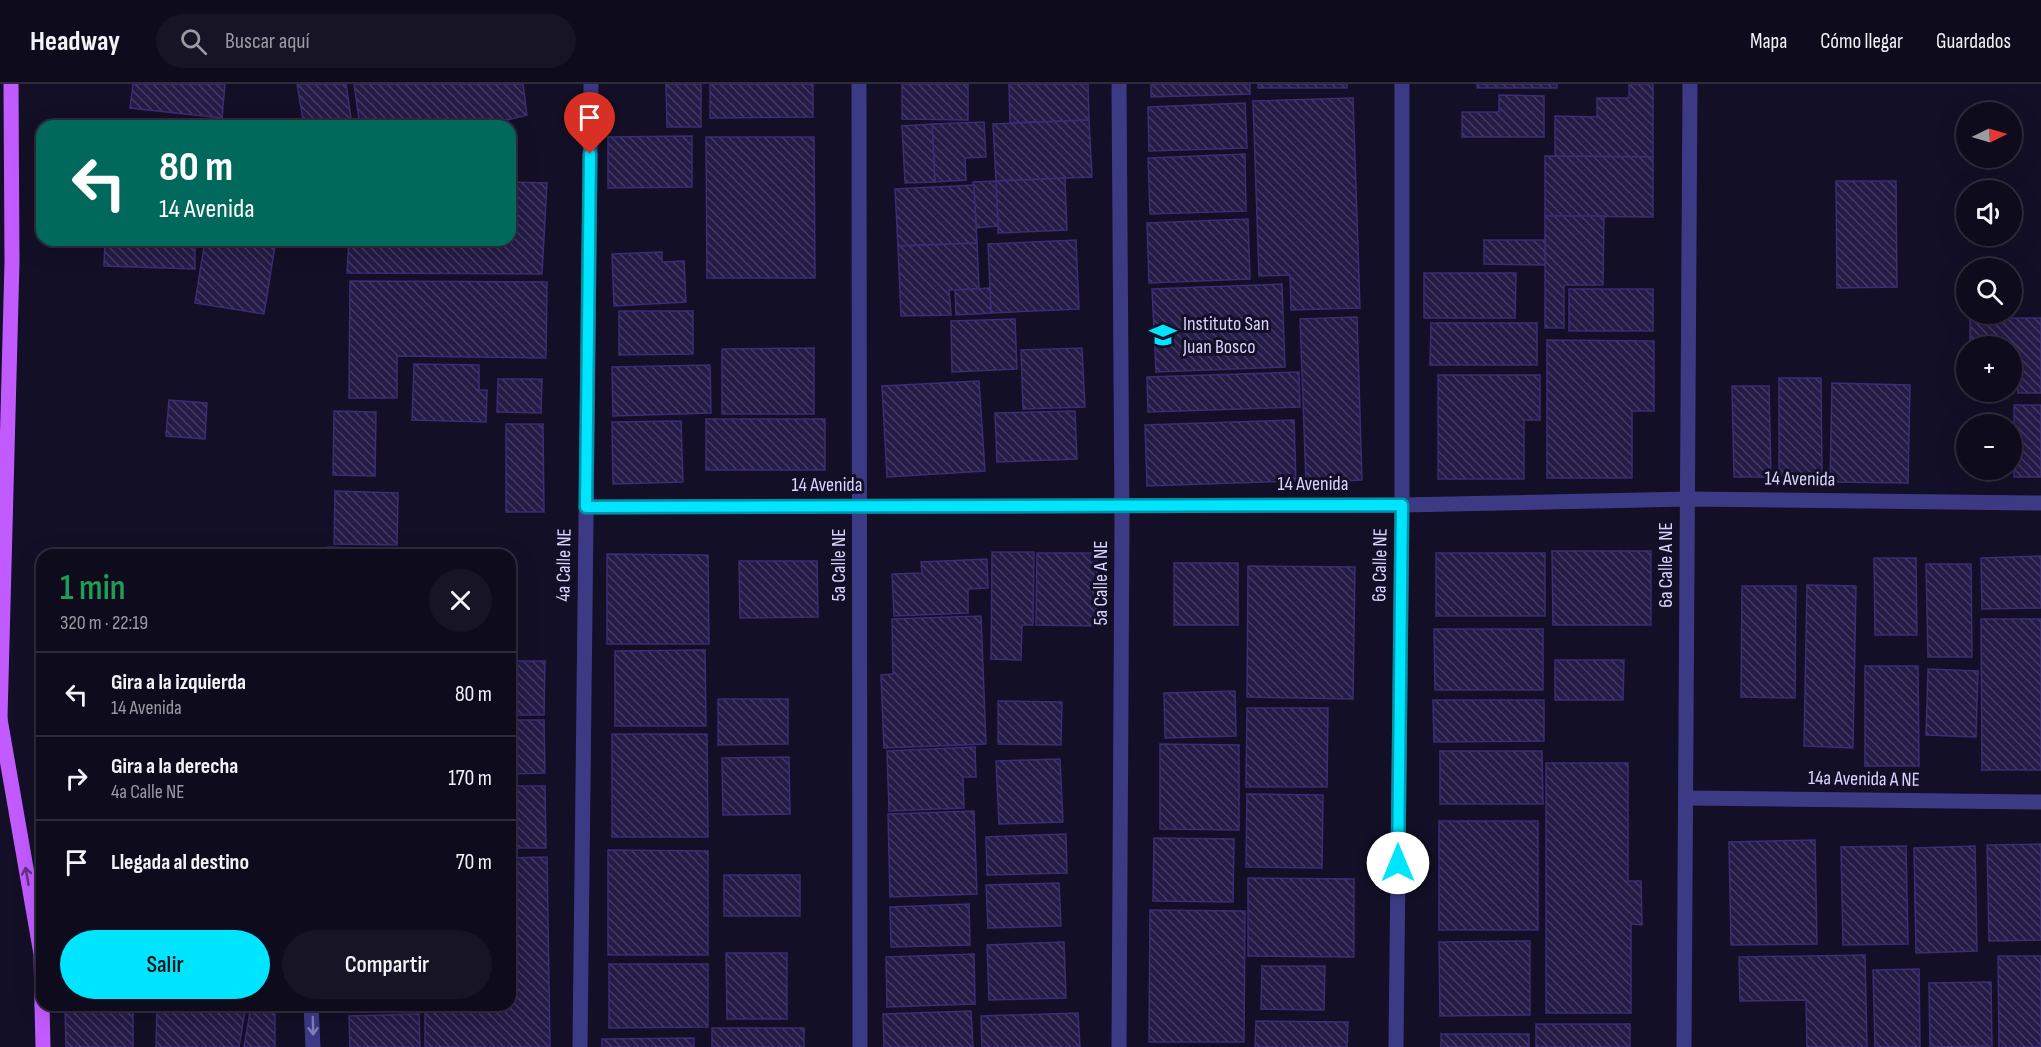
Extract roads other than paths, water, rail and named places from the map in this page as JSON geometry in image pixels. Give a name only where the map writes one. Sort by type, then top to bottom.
[{"type":"main road","points":[[11,84],[6,261],[0,718],[36,925]]},
{"type":"main road","points":[[42,1011],[43,1047]]},
{"type":"street","name":"4a Calle NE","points":[[580,1047],[591,84]]},
{"type":"street","name":"5a Calle NE","points":[[859,84],[860,1047]]},
{"type":"street","name":"5a Calle A NE","points":[[1119,84],[1121,506],[1119,1047]]},
{"type":"street","name":"6a Calle NE","points":[[1396,1047],[1402,505],[1402,84]]},
{"type":"street","name":"6a Calle A NE","points":[[1684,1047],[1690,84]]},
{"type":"street","name":"14 Avenida","points":[[586,507],[1402,505],[1688,499],[2041,503]]},
{"type":"street","name":"14a Avenida A NE","points":[[1686,798],[2041,802]]},
{"type":"street","points":[[312,1011],[314,1047]]},
{"type":"place","name":"Instituto San Juan Bosco","points":[[1163,335]]}]
